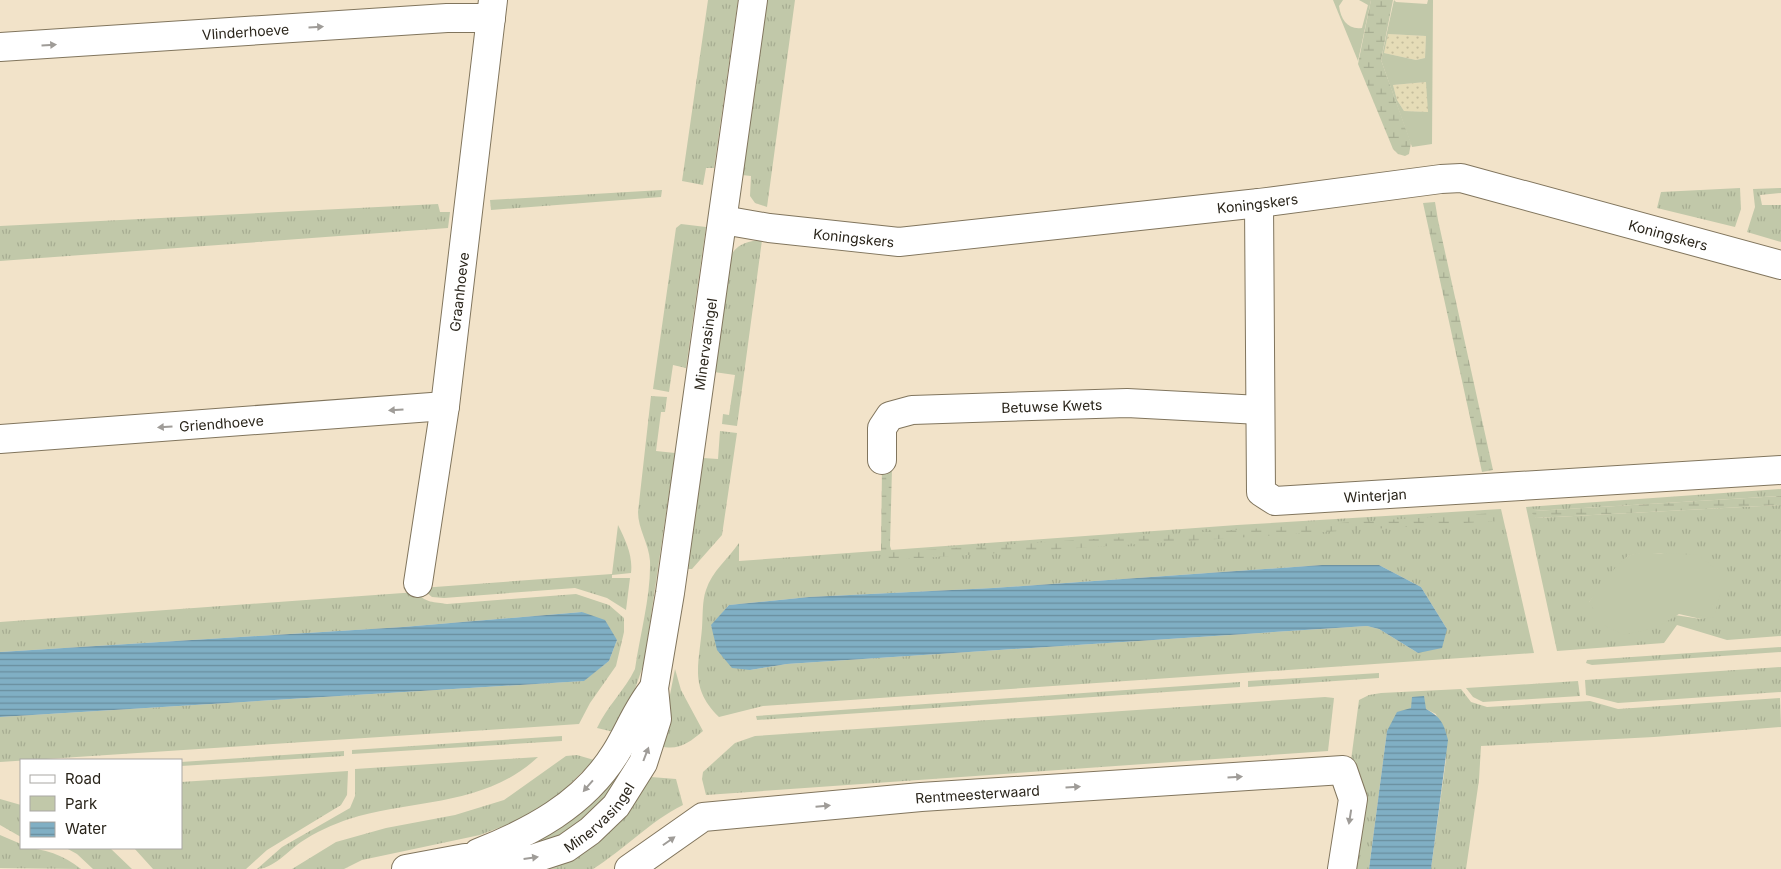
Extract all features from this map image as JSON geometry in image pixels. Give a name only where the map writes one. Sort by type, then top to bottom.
[{"type":"street","name":"Minervasingel","points":[[406,869],[464,858],[512,840],[544,823],[577,799],[615,755],[645,699],[654,688],[661,655],[753,0]]},
{"type":"street","name":"Vlinderhoeve","points":[[0,47],[447,18],[492,9]]},
{"type":"street","name":"Graanhoeve","points":[[418,583],[445,406],[492,9]]},
{"type":"street","name":"Koningskers","points":[[723,220],[769,228],[899,242],[1259,203],[1441,178],[1461,178],[1781,265]]},
{"type":"street","name":"Winterjan","points":[[1259,203],[1262,492],[1275,501],[1781,470]]},
{"type":"street","name":"Betuwse Kwets","points":[[882,460],[882,428],[890,416],[912,410],[1126,403],[1260,410]]},
{"type":"street","name":"Griendhoeve","points":[[0,439],[445,406]]},
{"type":"street","name":"Rentmeesterwaard","points":[[629,869],[703,817],[921,797],[1343,770],[1352,799],[1342,869]]},
{"type":"green space","points":[[708,0],[738,0],[714,168],[706,168],[703,185],[682,181]]},
{"type":"green space","points":[[767,0],[795,0],[767,207],[755,203],[750,196],[751,176],[742,175]]},
{"type":"green space","points":[[1333,0],[1343,0],[1339,6],[1341,16],[1349,26],[1362,28],[1368,5],[1359,0],[1371,0],[1358,61]]},
{"type":"green space","points":[[1371,0],[1393,0],[1381,60],[1411,143],[1409,154],[1405,156],[1398,154],[1393,149],[1358,64]]},
{"type":"green space","points":[[1394,0],[1396,2],[1427,4],[1428,0],[1433,0],[1432,144],[1412,147],[1381,60]],"holes":[[[1388,34],[1426,36],[1425,58],[1416,60],[1384,53]],[[1426,82],[1428,112],[1404,111],[1397,100],[1393,85]]]},
{"type":"green space","points":[[1740,188],[1741,209],[1735,227],[1657,208],[1661,192]]},
{"type":"green space","points":[[1781,188],[1781,193],[1760,195],[1762,205],[1781,205],[1781,242],[1747,232],[1755,207],[1753,189]]},
{"type":"green space","points":[[662,190],[661,197],[491,210],[490,200]]},
{"type":"green space","points":[[1435,202],[1493,470],[1482,472],[1423,203]]},
{"type":"green space","points":[[438,204],[440,212],[450,212],[448,228],[0,261],[0,226]]},
{"type":"green space","points":[[681,224],[706,227],[686,368],[673,365],[669,392],[653,389],[676,228]]},
{"type":"green space","points":[[762,240],[737,426],[722,424],[723,414],[729,415],[735,375],[714,372],[731,256],[740,245]]},
{"type":"green space","points":[[651,396],[667,397],[665,412],[661,412],[656,451],[675,453],[644,663],[629,706],[614,732],[597,728],[635,669],[649,588],[650,561],[638,512]]},
{"type":"green space","points":[[720,431],[737,433],[722,535],[692,569],[688,569],[703,458],[718,459]]},
{"type":"green space","points":[[882,468],[892,468],[890,546],[892,552],[1495,513],[1498,516],[1496,521],[890,560],[884,557],[881,552]]},
{"type":"green space","points":[[1781,489],[1781,496],[1534,511],[1536,518],[1781,505],[1781,636],[1727,640],[1677,625],[1664,643],[1557,651],[1526,507]],"holes":[[[1664,553],[1701,619],[1589,602],[1628,556]]]},
{"type":"green space","points":[[1781,496],[1781,505],[1536,518],[1532,513],[1534,511]]},
{"type":"green space","points":[[1501,509],[1534,653],[763,706],[719,717],[703,696],[698,676],[698,665],[705,594],[712,577],[739,543],[739,561],[1237,525]],"holes":[[[1322,565],[1379,565],[1421,587],[1447,629],[1418,653],[1379,629],[1367,626],[787,664],[750,670],[711,626],[729,605],[809,597],[993,588]]]},
{"type":"green space","points":[[618,525],[630,555],[631,573],[612,575],[612,578],[630,578],[626,610],[607,598],[575,588],[444,598],[432,597],[421,588],[612,574]]},
{"type":"green space","points":[[1632,554],[1698,555],[1721,573],[1721,591],[1714,617],[1701,619],[1679,614],[1656,628],[1623,635],[1602,624],[1589,602],[1614,570],[1624,559]]},
{"type":"green space","points":[[417,592],[426,600],[447,604],[576,594],[609,605],[624,618],[624,632],[616,666],[590,703],[579,724],[46,759],[20,759],[20,761],[0,762],[0,717],[583,681],[609,661],[617,640],[582,612],[403,627],[0,652],[0,622]]},
{"type":"green space","points":[[1781,647],[1781,652],[1592,665],[1586,663],[1587,660]]},
{"type":"green space","points":[[1781,667],[1781,692],[1618,703],[1586,695],[1585,680]]},
{"type":"green space","points":[[675,669],[681,690],[703,731],[683,745],[666,747],[660,746]]},
{"type":"green space","points":[[1379,673],[1379,678],[1248,687],[1248,681]]},
{"type":"green space","points":[[1578,681],[1580,696],[1483,702],[1473,697],[1466,688]]},
{"type":"green space","points":[[1240,682],[1240,687],[757,720],[756,716]]},
{"type":"green space","points":[[1461,689],[1471,702],[1487,707],[1590,701],[1618,709],[1780,698],[1781,727],[1654,737],[1481,746],[1479,780],[1466,869],[1431,869],[1446,759],[1436,714],[1426,709],[1411,708],[1387,731],[1369,869],[1351,869],[1350,768],[1359,700],[1369,695],[1381,693]]},
{"type":"green space","points":[[1325,697],[1334,698],[1328,751],[706,795],[702,779],[703,772],[735,743],[755,736]]},
{"type":"green space","points":[[562,736],[562,741],[352,754],[352,750]]},
{"type":"green space","points":[[344,751],[344,756],[182,766],[182,762]]},
{"type":"green space","points":[[577,755],[594,760],[557,797],[522,819],[480,835],[362,860],[344,869],[292,869],[336,842],[386,828],[455,815],[504,800],[566,756]]},
{"type":"green space","points":[[538,757],[517,773],[495,785],[472,793],[373,813],[337,823],[306,839],[275,863],[257,869],[282,847],[350,808],[355,796],[355,769]]},
{"type":"green space","points":[[614,765],[631,771],[617,792],[559,838],[514,853]]},
{"type":"green space","points":[[348,771],[347,795],[341,805],[267,850],[246,869],[153,869],[135,849],[182,849],[182,782]]},
{"type":"green space","points":[[651,777],[676,779],[683,805],[659,819],[593,869],[510,869]]},
{"type":"green space","points":[[0,799],[20,805],[20,836],[0,825]]},
{"type":"green space","points":[[0,835],[20,844],[20,849],[38,849],[53,853],[81,869],[0,868]]},
{"type":"green space","points":[[68,849],[111,849],[132,869],[93,869],[77,854]]},
{"type":"sand","points":[[1388,34],[1426,36],[1425,58],[1416,60],[1384,53]]},
{"type":"sand","points":[[1426,82],[1428,86],[1428,112],[1404,111],[1397,100],[1393,85]]},
{"type":"water","points":[[1322,565],[1379,565],[1421,587],[1447,629],[1442,648],[1418,653],[1379,629],[1367,626],[787,664],[750,670],[732,668],[717,650],[711,625],[729,605],[809,597],[993,588]]},
{"type":"water","points":[[582,612],[605,620],[617,640],[609,661],[584,681],[0,717],[0,652],[403,627]]},
{"type":"water","points":[[1424,696],[1426,709],[1441,722],[1448,740],[1431,869],[1369,869],[1387,731],[1397,712],[1411,708],[1412,697]]}]
